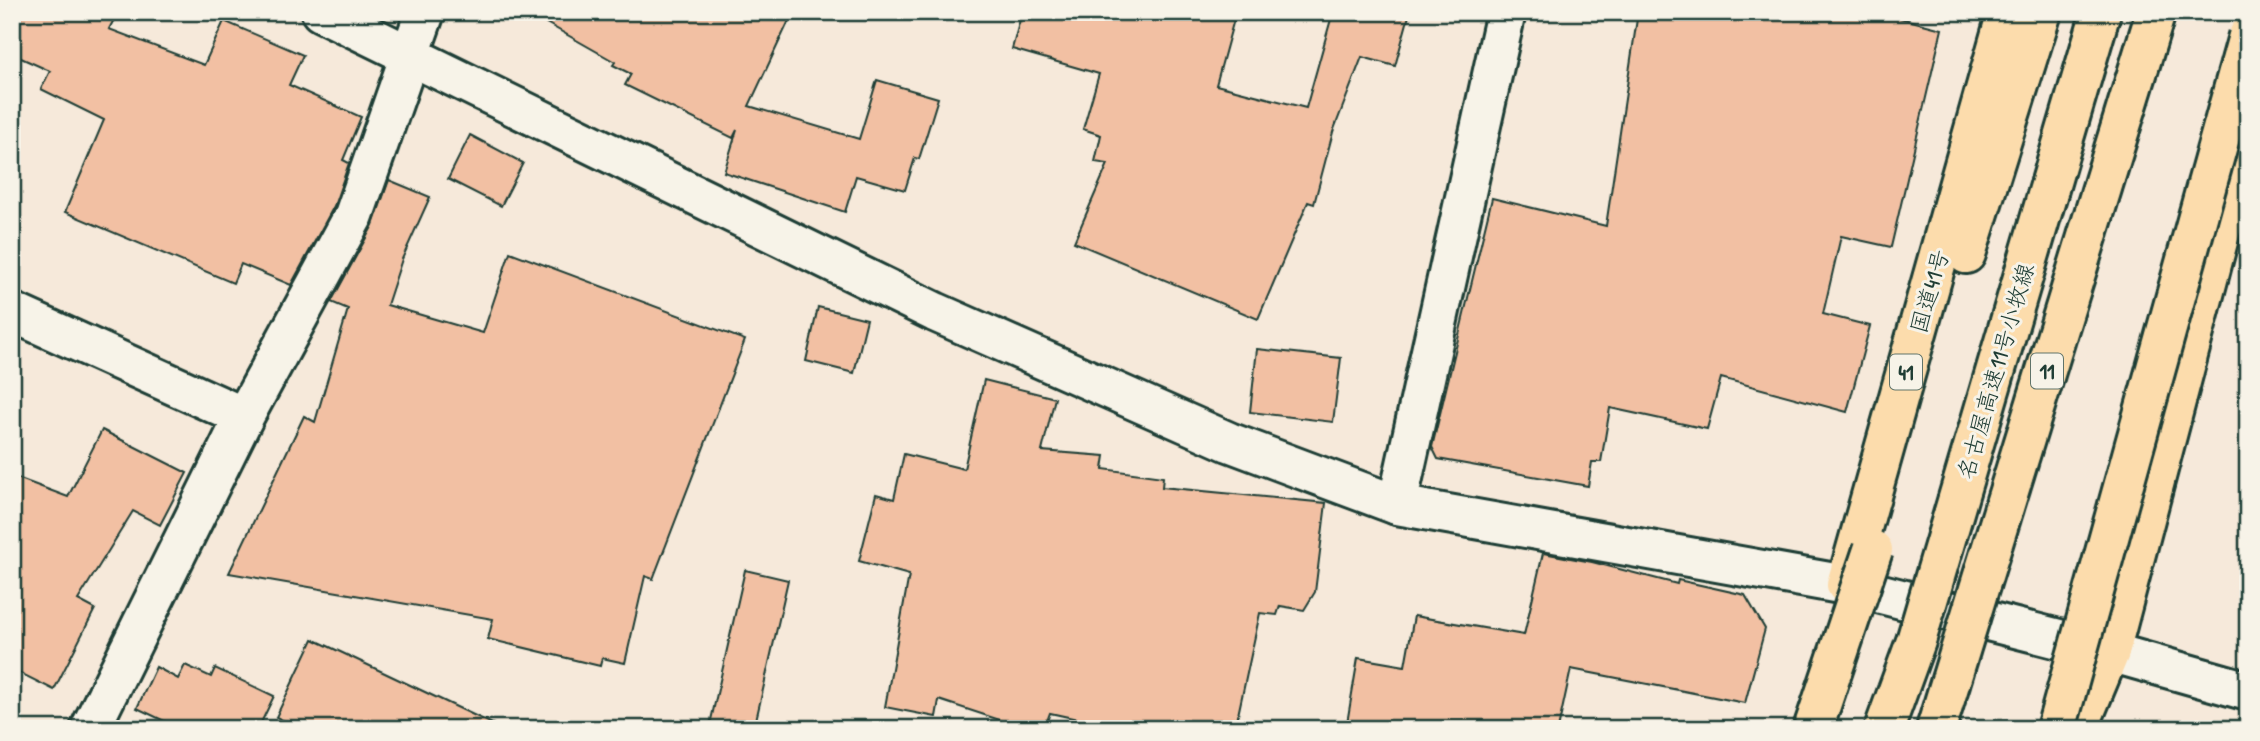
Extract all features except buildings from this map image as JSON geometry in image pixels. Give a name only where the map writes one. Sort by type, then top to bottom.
[{"type":"highway","name":"国道41号","points":[[1795,729],[1846,585],[2007,12]]},
{"type":"highway","points":[[1813,729],[2042,12]]},
{"type":"highway","name":"名古屋高速11号小牧線","points":[[1884,729],[1916,641],[2101,12]]},
{"type":"highway","name":"11","points":[[1936,729],[2156,12]]},
{"type":"highway","points":[[2056,729],[2248,36]]},
{"type":"highway","points":[[2078,729],[2110,652],[2248,127]]},
{"type":"street","points":[[321,12],[412,54],[935,312],[1229,442],[1397,505],[1846,585],[2110,652],[2248,691]]},
{"type":"street","points":[[90,729],[244,417],[354,215],[425,12]]},
{"type":"street","points":[[1397,505],[1498,14]]},
{"type":"street","points":[[12,312],[244,417]]}]
